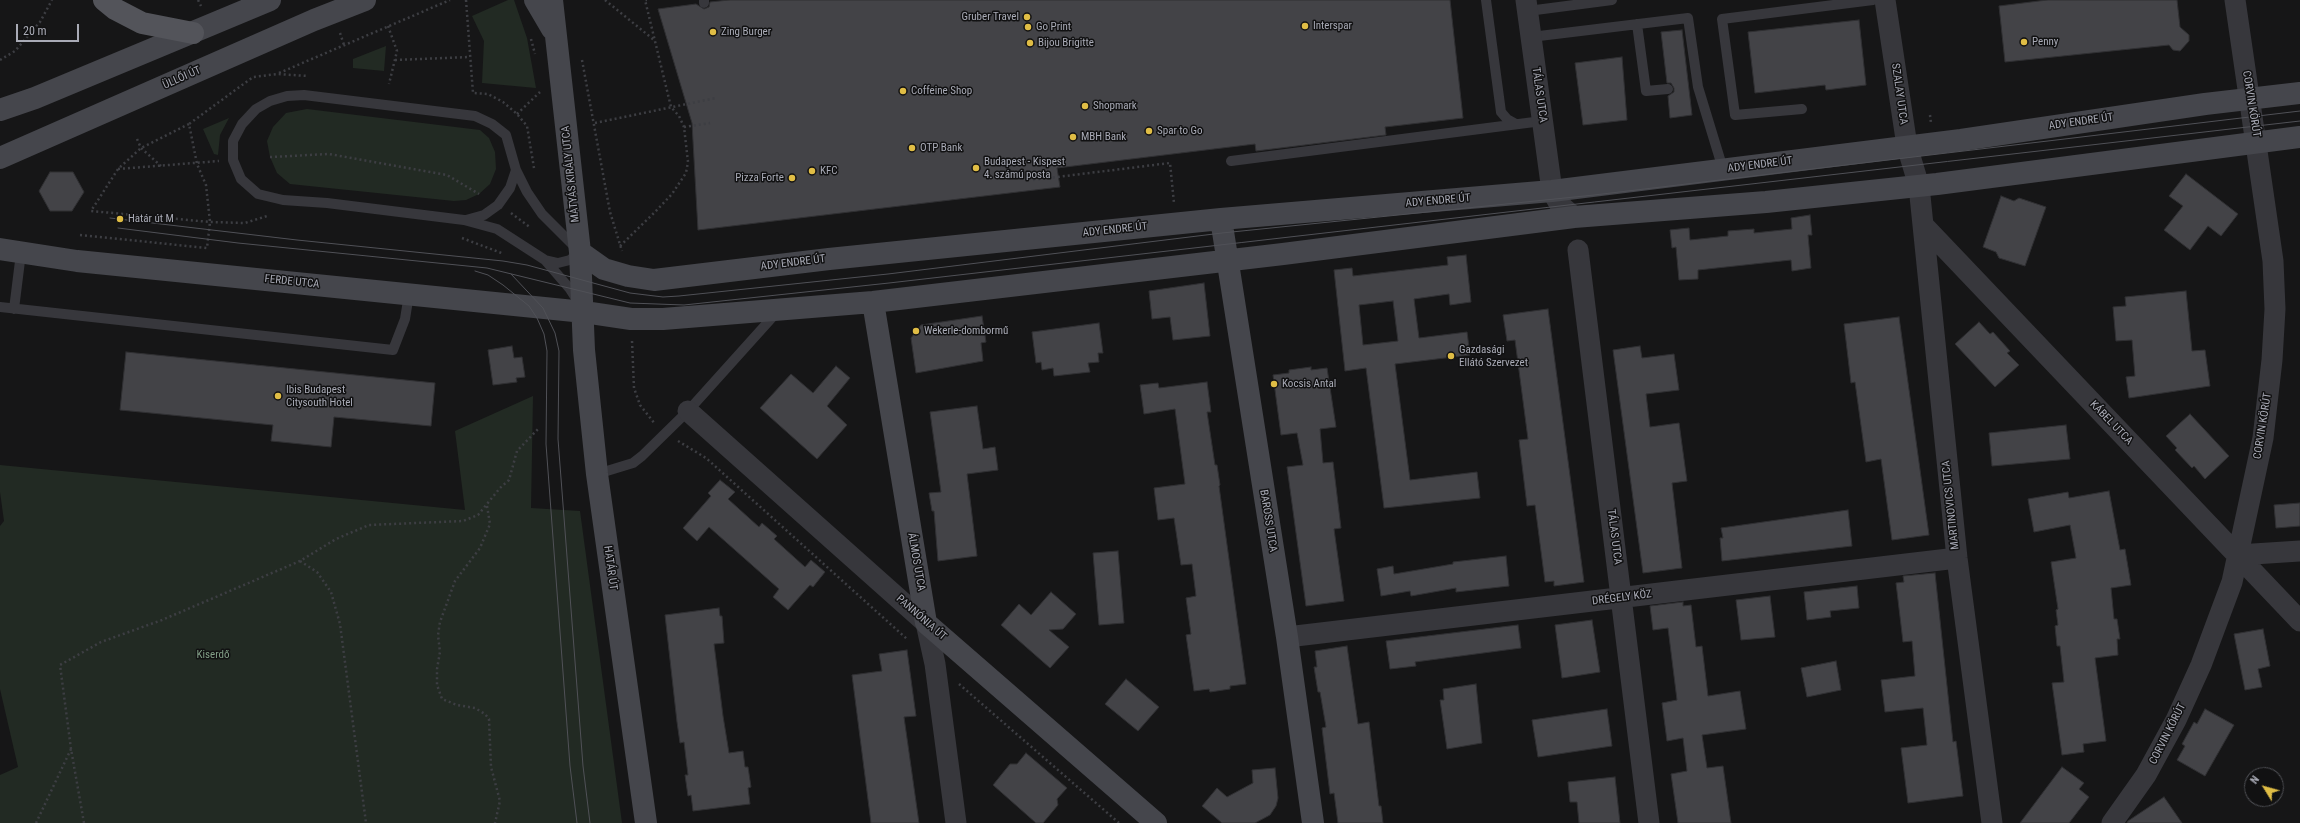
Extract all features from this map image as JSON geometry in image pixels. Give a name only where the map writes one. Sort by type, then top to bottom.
[{"type":"main road","points":[[104,0],[116,9],[142,23],[193,33]]},
{"type":"street","points":[[0,110],[35,98],[270,0]]},
{"type":"street","name":"ÜLLŐI ÚT","points":[[0,158],[300,26],[365,0]]},
{"type":"street","points":[[535,0],[556,36]]},
{"type":"street","name":"MÁTYÁS KIRÁLY UTCA","points":[[552,0],[580,252],[584,312]]},
{"type":"street","name":"SZALAY UTCA","points":[[1886,0],[1907,146],[1919,186]]},
{"type":"street","name":"CORVIN KÖRÚT","points":[[2112,823],[2146,775],[2176,720],[2222,610],[2238,555],[2263,438],[2272,360],[2275,309],[2273,261],[2251,98],[2235,0]]},
{"type":"street","name":"TÁLAS UTCA","points":[[1527,6],[1552,191],[1560,205],[1574,217]]},
{"type":"street","name":"ADY ENDRE ÚT","points":[[580,252],[604,269],[628,276],[654,280],[829,259],[1221,219],[1552,191],[1907,146],[2300,92]]},
{"type":"street","points":[[0,119],[35,98]]},
{"type":"street","points":[[584,312],[632,319],[663,319],[778,311],[873,302],[1226,259],[1283,254],[1574,217],[1766,202],[1919,186],[2300,137]]},
{"type":"street","name":"MARTINOVICS UTCA","points":[[1919,186],[1957,558],[1992,823]]},
{"type":"street","points":[[1535,222],[1548,203],[1552,191]]},
{"type":"street","name":"BAROSS UTCA","points":[[1221,219],[1226,259],[1287,637],[1313,823]]},
{"type":"street","name":"KÁBEL UTCA","points":[[1923,225],[2300,621]]},
{"type":"street","points":[[0,240],[22,253]]},
{"type":"street","name":"FERDE UTCA","points":[[0,249],[78,261],[584,312]]},
{"type":"street","name":"TÁLAS UTCA","points":[[1578,250],[1650,823]]},
{"type":"street","name":"ÁLMOS UTCA","points":[[873,302],[926,622],[935,664],[956,823]]},
{"type":"street","name":"HATÁR ÚT","points":[[584,312],[584,350],[597,474],[646,823]]},
{"type":"street","name":"PANNÓNIA ÚT","points":[[688,411],[1156,823]]},
{"type":"street","points":[[2238,555],[2300,550]]},
{"type":"street","name":"DRÉGELY KÖZ","points":[[1287,637],[1957,558]]},
{"type":"lane","points":[[1486,0],[1501,112],[1507,119],[1516,124]]},
{"type":"lane","points":[[1527,6],[1605,0]]},
{"type":"lane","points":[[1802,109],[1735,115],[1722,19],[1873,0]]},
{"type":"lane","points":[[1531,37],[1688,18],[1693,87],[1723,169]]},
{"type":"lane","points":[[1637,24],[1646,91],[1668,89]]},
{"type":"lane","points":[[545,260],[558,263],[570,260],[580,252],[542,214],[516,170],[506,135],[492,124],[475,116],[304,95],[270,101],[256,108],[242,124],[233,141],[233,160],[241,179],[258,194],[283,200],[327,203],[464,220],[497,229],[545,260],[570,289],[584,312]]},
{"type":"lane","points":[[1231,161],[1542,121]]},
{"type":"lane","points":[[464,220],[484,215],[498,205],[510,188],[516,170]]},
{"type":"lane","points":[[14,309],[22,253]]},
{"type":"lane","points":[[0,307],[393,350],[405,319],[409,294]]},
{"type":"lane","points":[[597,474],[634,463],[688,411],[778,311]]},
{"type":"path","points":[[0,60],[15,51],[40,22],[52,0]]},
{"type":"path","points":[[277,74],[450,0]]},
{"type":"path","points":[[466,0],[473,93]]},
{"type":"path","points":[[605,0],[655,41]]},
{"type":"path","points":[[620,246],[655,212],[686,173],[688,162],[684,127],[679,116],[671,107],[645,0],[647,0]]},
{"type":"path","points":[[388,26],[397,51],[389,84]]},
{"type":"path","points":[[339,29],[344,45]]},
{"type":"path","points":[[530,32],[536,62]]},
{"type":"path","points":[[581,55],[610,212],[624,258]]},
{"type":"path","points":[[395,60],[470,57]]},
{"type":"path","points":[[267,216],[245,223],[210,222],[91,210],[118,169],[142,148],[189,124],[253,77],[277,74],[308,76]]},
{"type":"path","points":[[517,114],[541,91]]},
{"type":"path","points":[[594,123],[716,98]]},
{"type":"path","points":[[684,127],[710,122]]},
{"type":"path","points":[[80,235],[208,248],[210,222],[206,184],[197,164],[189,124]]},
{"type":"path","points":[[137,139],[142,148],[161,166]]},
{"type":"path","points":[[270,157],[337,155],[447,175],[479,194]]},
{"type":"path","points":[[118,169],[221,161]]},
{"type":"path","points":[[1033,180],[1170,164],[1174,206]]},
{"type":"path","points":[[509,212],[531,228]]},
{"type":"path","points":[[462,238],[508,256]]},
{"type":"path","points":[[632,348],[634,388],[640,405],[651,420],[666,433],[706,458],[935,664],[1118,823]]},
{"type":"path","points":[[84,823],[71,749],[60,665],[101,642],[162,620],[300,561],[336,540],[369,525],[407,525],[463,520],[478,515],[500,488],[509,480],[517,451],[539,428]]},
{"type":"path","points":[[487,505],[490,524],[480,548],[454,581],[440,622],[438,635],[440,652],[437,669],[437,685],[442,699],[457,706],[475,708],[485,714],[489,719],[491,767],[500,801],[495,823]]},
{"type":"path","points":[[300,561],[317,572],[331,592],[340,624],[366,823]]},
{"type":"path","points":[[36,823],[71,749]]},
{"type":"green space","points":[[508,0],[514,0],[527,38],[536,88],[482,83],[484,41],[472,16]]},
{"type":"green space","points":[[386,46],[384,71],[353,68],[353,59]]},
{"type":"green space","points":[[307,109],[480,130],[489,138],[495,152],[496,169],[490,184],[479,194],[466,200],[454,201],[290,184],[277,173],[270,157],[267,141],[273,127],[286,113]]},
{"type":"green space","points":[[229,118],[220,135],[218,155],[214,154],[203,129]]},
{"type":"green space","name":"Kiserdő","points":[[533,396],[531,508],[580,511],[622,823],[0,823],[0,775],[18,767],[0,689],[0,526],[4,521],[0,492],[0,465],[465,510],[455,431]]},
{"type":"building","name":"Shopmark","points":[[729,0],[1450,0],[1463,118],[1385,127],[1386,135],[1256,151],[1255,144],[1057,168],[1060,187],[698,230],[692,123],[658,9],[696,4],[704,9],[709,7],[710,2]]},
{"type":"building","points":[[2047,0],[2177,0],[2180,27],[2189,35],[2189,41],[2180,51],[2173,50],[2169,45],[2005,62],[1999,6]]},
{"type":"building","points":[[1859,20],[1866,85],[1826,90],[1825,85],[1755,93],[1748,32]]},
{"type":"building","points":[[1682,30],[1692,115],[1670,118],[1668,96],[1674,92],[1674,88],[1671,83],[1667,83],[1661,32]]},
{"type":"building","points":[[1622,57],[1627,120],[1583,125],[1575,63]]},
{"type":"building","points":[[50,172],[73,172],[84,192],[72,211],[50,211],[39,191]]},
{"type":"building","points":[[2186,174],[2238,214],[2221,236],[2208,226],[2190,250],[2164,230],[2183,206],[2169,196]]},
{"type":"building","points":[[2001,196],[2014,201],[2019,198],[2046,207],[2025,266],[1999,258],[1996,252],[1983,247]]},
{"type":"building","points":[[1810,215],[1812,235],[1808,235],[1811,268],[1792,271],[1791,260],[1698,270],[1698,279],[1679,280],[1676,247],[1672,248],[1670,230],[1689,228],[1690,240],[1728,236],[1728,231],[1754,229],[1754,233],[1792,229],[1791,218]]},
{"type":"building","points":[[1466,255],[1471,302],[1450,305],[1449,294],[1414,299],[1419,338],[1467,332],[1470,355],[1395,364],[1410,480],[1477,472],[1480,498],[1384,508],[1366,368],[1345,371],[1334,270],[1352,268],[1353,276],[1448,265],[1447,257]],"holes":[[[1393,301],[1398,341],[1363,345],[1359,305]]]},
{"type":"building","points":[[1204,283],[1210,336],[1173,340],[1170,317],[1152,319],[1149,291]]},
{"type":"building","points":[[2186,291],[2192,351],[2205,350],[2210,386],[2129,398],[2126,377],[2135,376],[2132,340],[2116,341],[2113,307],[2126,306],[2125,297]]},
{"type":"building","points":[[1548,309],[1584,582],[1554,586],[1554,581],[1545,582],[1535,505],[1527,506],[1519,440],[1528,439],[1515,340],[1507,341],[1503,315]]},
{"type":"building","points":[[982,316],[986,342],[981,343],[983,361],[916,373],[911,338],[921,325]]},
{"type":"building","points":[[1899,317],[1929,535],[1892,540],[1881,459],[1866,462],[1855,382],[1851,383],[1844,324]]},
{"type":"building","points":[[1979,322],[1990,334],[1993,332],[2010,351],[2007,353],[2019,365],[1995,387],[1955,344]]},
{"type":"building","points":[[1099,323],[1103,353],[1098,353],[1099,362],[1088,363],[1090,372],[1054,376],[1053,368],[1042,370],[1041,362],[1036,363],[1032,332]]},
{"type":"building","points":[[512,346],[514,358],[522,357],[525,377],[516,378],[517,382],[493,385],[488,350]]},
{"type":"building","points":[[1640,346],[1642,358],[1674,354],[1679,390],[1646,394],[1650,427],[1679,423],[1687,481],[1672,483],[1682,568],[1643,573],[1613,350]]},
{"type":"building","name":"Ibis Budapest Citysouth Hotel","points":[[126,352],[435,383],[431,426],[334,417],[331,447],[271,441],[273,425],[120,410]]},
{"type":"building","points":[[836,366],[850,378],[827,406],[847,425],[817,459],[760,408],[791,374],[813,393]]},
{"type":"building","points":[[1311,367],[1311,370],[1327,368],[1336,427],[1320,429],[1323,463],[1333,462],[1341,528],[1334,529],[1344,601],[1306,606],[1287,467],[1303,465],[1297,433],[1281,435],[1273,375],[1289,373],[1289,370]]},
{"type":"building","points":[[1207,382],[1211,412],[1207,412],[1215,465],[1217,465],[1220,485],[1246,684],[1230,686],[1230,689],[1210,692],[1209,689],[1194,691],[1186,635],[1191,634],[1186,598],[1196,596],[1192,564],[1181,565],[1174,518],[1158,520],[1154,488],[1185,484],[1175,409],[1144,414],[1140,385],[1158,383],[1159,388]]},
{"type":"building","points":[[977,406],[983,449],[995,447],[998,470],[967,474],[977,556],[938,561],[934,511],[932,511],[929,493],[941,492],[930,412]]},
{"type":"building","points":[[2190,414],[2229,456],[2205,479],[2194,466],[2192,468],[2175,450],[2177,448],[2166,436]]},
{"type":"building","points":[[2066,425],[2070,459],[1992,466],[1989,433]]},
{"type":"building","points":[[720,480],[735,492],[728,499],[759,527],[762,523],[777,536],[774,539],[805,567],[811,560],[825,572],[813,587],[810,585],[788,610],[773,597],[779,589],[709,527],[697,541],[683,528],[711,496],[708,493]]},
{"type":"building","points":[[2109,491],[2120,550],[2125,549],[2131,585],[2111,588],[2114,619],[2117,619],[2120,639],[2117,639],[2118,655],[2095,658],[2106,741],[2083,744],[2084,752],[2062,755],[2052,683],[2064,682],[2060,646],[2057,646],[2055,626],[2058,625],[2056,610],[2058,609],[2051,562],[2076,558],[2070,525],[2034,532],[2028,499],[2068,492],[2069,498]]},
{"type":"building","points":[[2300,503],[2300,526],[2276,528],[2274,505]]},
{"type":"building","points":[[1848,510],[1852,546],[1722,561],[1720,538],[1723,538],[1721,528]]},
{"type":"building","points":[[1118,551],[1124,623],[1099,625],[1093,553]]},
{"type":"building","points":[[1506,556],[1509,586],[1456,592],[1456,588],[1411,596],[1410,591],[1381,596],[1377,569],[1393,566],[1394,574],[1453,564],[1453,562]]},
{"type":"building","points":[[1935,573],[1953,742],[1956,741],[1963,796],[1908,803],[1901,748],[1927,745],[1923,708],[1885,712],[1881,680],[1915,676],[1912,641],[1903,642],[1896,583],[1904,582],[1903,576]]},
{"type":"building","points":[[1857,586],[1859,608],[1830,611],[1831,617],[1807,620],[1804,592]]},
{"type":"building","points":[[1051,592],[1076,614],[1063,629],[1049,630],[1069,647],[1050,668],[1001,625],[1019,604],[1031,615]]},
{"type":"building","points":[[1770,596],[1775,637],[1741,640],[1736,600]]},
{"type":"building","points":[[1683,602],[1683,606],[1691,605],[1696,647],[1702,646],[1708,696],[1740,691],[1746,729],[1702,735],[1707,768],[1723,766],[1731,823],[1678,823],[1671,774],[1687,771],[1683,738],[1667,741],[1662,703],[1677,700],[1668,628],[1653,630],[1650,606]]},
{"type":"building","points":[[719,608],[720,616],[722,616],[724,643],[714,644],[723,716],[729,753],[743,751],[745,767],[748,767],[751,787],[748,788],[750,804],[693,811],[691,795],[688,796],[685,775],[688,775],[684,742],[680,743],[677,722],[665,615]]},
{"type":"building","points":[[1592,620],[1600,672],[1562,678],[1555,625]]},
{"type":"building","points":[[1518,625],[1521,648],[1415,662],[1416,666],[1390,669],[1386,641]]},
{"type":"building","points":[[2263,629],[2270,666],[2258,669],[2262,687],[2245,690],[2234,634]]},
{"type":"building","points":[[1347,646],[1358,724],[1369,722],[1379,806],[1381,806],[1383,823],[1338,823],[1334,793],[1330,794],[1322,728],[1326,727],[1314,667],[1317,667],[1315,651]]},
{"type":"building","points":[[907,650],[916,716],[904,717],[919,823],[871,823],[852,675],[882,671],[879,654]]},
{"type":"building","points":[[1836,661],[1841,690],[1807,697],[1801,668]]},
{"type":"building","points":[[1126,679],[1159,707],[1138,731],[1105,704]]},
{"type":"building","points":[[1476,684],[1482,743],[1447,749],[1440,700],[1444,700],[1443,689]]},
{"type":"building","points":[[1607,709],[1612,746],[1538,757],[1532,720]]},
{"type":"building","points":[[2205,709],[2234,725],[2205,776],[2177,760],[2185,746],[2182,744],[2194,722],[2197,724]]},
{"type":"building","points":[[1026,753],[1067,788],[1057,799],[1058,805],[1043,823],[1036,823],[993,785],[1010,764],[1017,764]]},
{"type":"building","points":[[2062,767],[2084,783],[2079,789],[2089,797],[2069,823],[2020,823]]},
{"type":"building","points":[[1275,768],[1278,798],[1276,806],[1270,815],[1255,823],[1222,823],[1202,806],[1217,788],[1227,797],[1253,783],[1252,770]]},
{"type":"building","points":[[1615,777],[1620,823],[1579,823],[1577,802],[1570,802],[1568,782]]},
{"type":"building","points":[[2164,797],[2182,823],[2127,823],[2128,821]]},
{"type":"tram line","points":[[110,218],[297,240],[503,261],[527,265],[630,293],[663,297],[888,274],[1222,233],[1594,195],[2300,111]]},
{"type":"tram line","points":[[118,228],[238,243],[487,268],[630,303],[684,305],[889,283],[2300,121]]},
{"type":"tram line","points":[[475,271],[488,275],[529,306],[537,318],[544,334],[547,351],[546,444],[570,766],[577,823]]},
{"type":"tram line","points":[[511,274],[543,308],[555,333],[559,351],[558,439],[583,766],[590,823]]},
{"type":"place","name":"Gruber Travel","points":[[1027,17]]},
{"type":"place","name":"Interspar","points":[[1305,26]]},
{"type":"place","name":"Go Print","points":[[1028,27]]},
{"type":"place","name":"Zing Burger","points":[[713,32]]},
{"type":"place","name":"Penny","points":[[2024,42]]},
{"type":"place","name":"Bijou Brigitte","points":[[1030,43]]},
{"type":"place","name":"Coffeine Shop","points":[[903,91]]},
{"type":"place","name":"Shopmark","points":[[1085,106]]},
{"type":"place","name":"Spar to Go","points":[[1149,131]]},
{"type":"place","name":"MBH Bank","points":[[1073,137]]},
{"type":"place","name":"OTP Bank","points":[[912,148]]},
{"type":"place","name":"Budapest - Kispest 4. számú posta","points":[[976,168]]},
{"type":"place","name":"KFC","points":[[812,171]]},
{"type":"place","name":"Pizza Forte","points":[[792,178]]},
{"type":"place","name":"Határ út M","points":[[120,219]]},
{"type":"place","name":"Wekerle-dombormű","points":[[916,331]]},
{"type":"place","name":"Gazdasági Ellátó Szervezet","points":[[1451,356]]},
{"type":"place","name":"Kocsis Antal","points":[[1274,384]]},
{"type":"place","name":"Ibis Budapest Citysouth Hotel","points":[[278,396]]}]
